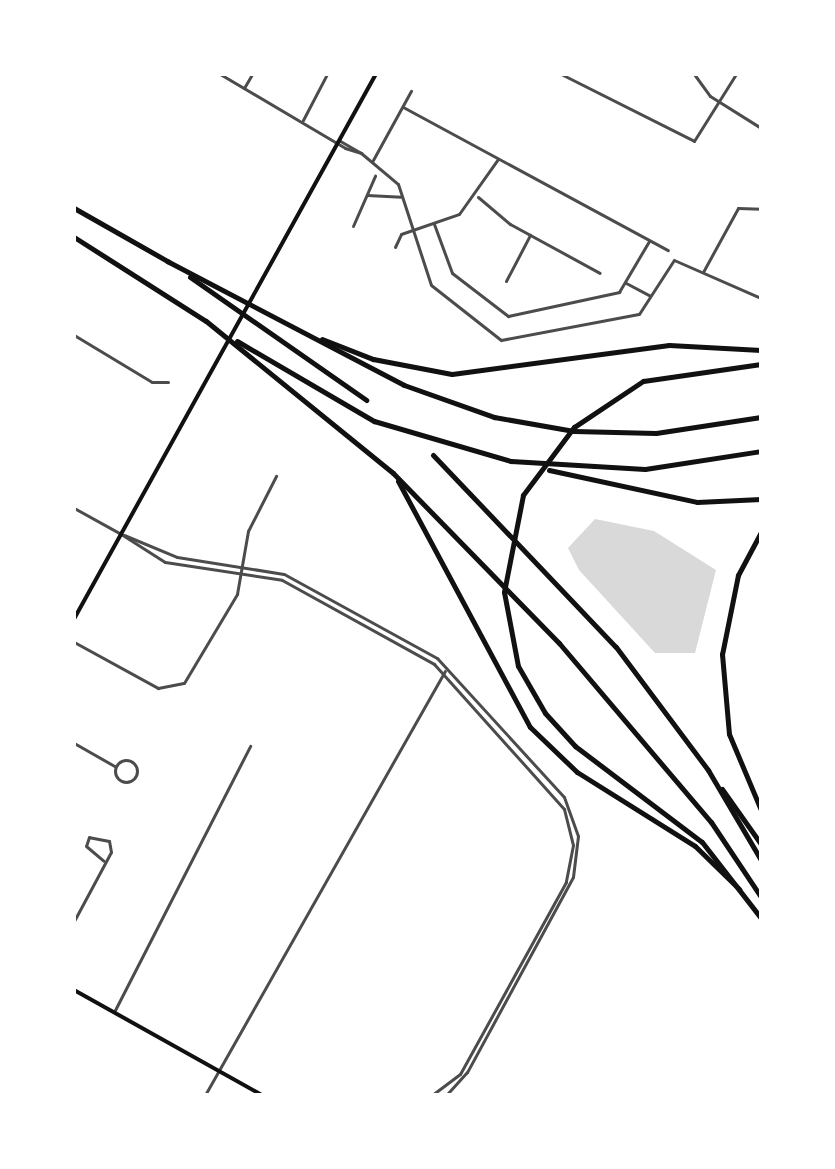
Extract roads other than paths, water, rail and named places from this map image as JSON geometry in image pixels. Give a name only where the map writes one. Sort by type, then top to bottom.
[{"type":"highway","points":[[74,208],[167,261],[417,390],[533,425],[656,433],[761,417]]},
{"type":"highway","points":[[74,237],[337,402],[457,448],[659,496],[758,500]]},
{"type":"highway","points":[[167,261],[366,400]]},
{"type":"highway","points":[[206,321],[393,473],[559,643],[711,822],[761,897]]},
{"type":"highway","points":[[300,331],[373,359],[452,374],[669,345],[761,350]]},
{"type":"highway","points":[[761,364],[643,381],[574,427],[523,495],[504,592],[518,666],[545,713],[575,746],[702,842],[761,918]]},
{"type":"highway","points":[[525,464],[645,469],[761,451]]},
{"type":"highway","points":[[433,455],[565,587],[708,770],[761,844]]},
{"type":"highway","points":[[393,473],[530,727],[577,772],[695,846],[756,908]]},
{"type":"highway","points":[[761,532],[727,614],[722,681],[729,734],[761,810]]},
{"type":"highway","points":[[708,770],[761,860]]},
{"type":"main road","points":[[74,619],[376,74]]},
{"type":"main road","points":[[74,990],[262,1095]]},
{"type":"street","points":[[220,74],[373,160],[403,197],[431,285],[501,340],[639,314],[674,260],[761,298]]},
{"type":"street","points":[[244,88],[252,74]]},
{"type":"street","points":[[303,121],[327,74]]},
{"type":"street","points":[[561,74],[694,141],[736,74]]},
{"type":"street","points":[[694,74],[720,102],[761,128]]},
{"type":"street","points":[[373,160],[411,91]]},
{"type":"street","points":[[403,107],[668,250]]},
{"type":"street","points":[[340,141],[361,153]]},
{"type":"street","points":[[395,247],[413,230],[434,224],[478,197],[499,159]]},
{"type":"street","points":[[353,226],[375,176]]},
{"type":"street","points":[[367,195],[385,201],[403,197]]},
{"type":"street","points":[[478,197],[530,235],[600,273]]},
{"type":"street","points":[[703,272],[744,205],[761,209]]},
{"type":"street","points":[[434,224],[452,273],[508,316],[619,292],[649,240]]},
{"type":"street","points":[[506,281],[530,235]]},
{"type":"street","points":[[626,283],[650,296]]},
{"type":"street","points":[[74,335],[152,382],[168,382]]},
{"type":"street","points":[[74,642],[152,685],[178,687],[228,611],[241,572],[248,531],[276,476]]},
{"type":"street","points":[[74,508],[165,562],[241,572],[288,583],[445,671],[545,783],[564,809],[573,845],[566,882],[467,1072],[446,1095]]},
{"type":"street","points":[[121,534],[177,557],[242,566],[298,580],[437,658],[550,780],[573,816],[578,849],[549,918],[460,1074],[432,1095]]},
{"type":"street","points":[[205,1095],[445,671]]},
{"type":"street","points":[[492,724],[497,720]]},
{"type":"street","points":[[74,743],[116,767],[120,781],[137,776],[131,761],[116,767]]},
{"type":"street","points":[[114,1012],[250,746]]},
{"type":"street","points":[[545,783],[550,780]]},
{"type":"street","points":[[74,921],[104,861],[109,841],[89,837],[86,846],[104,861]]}]
